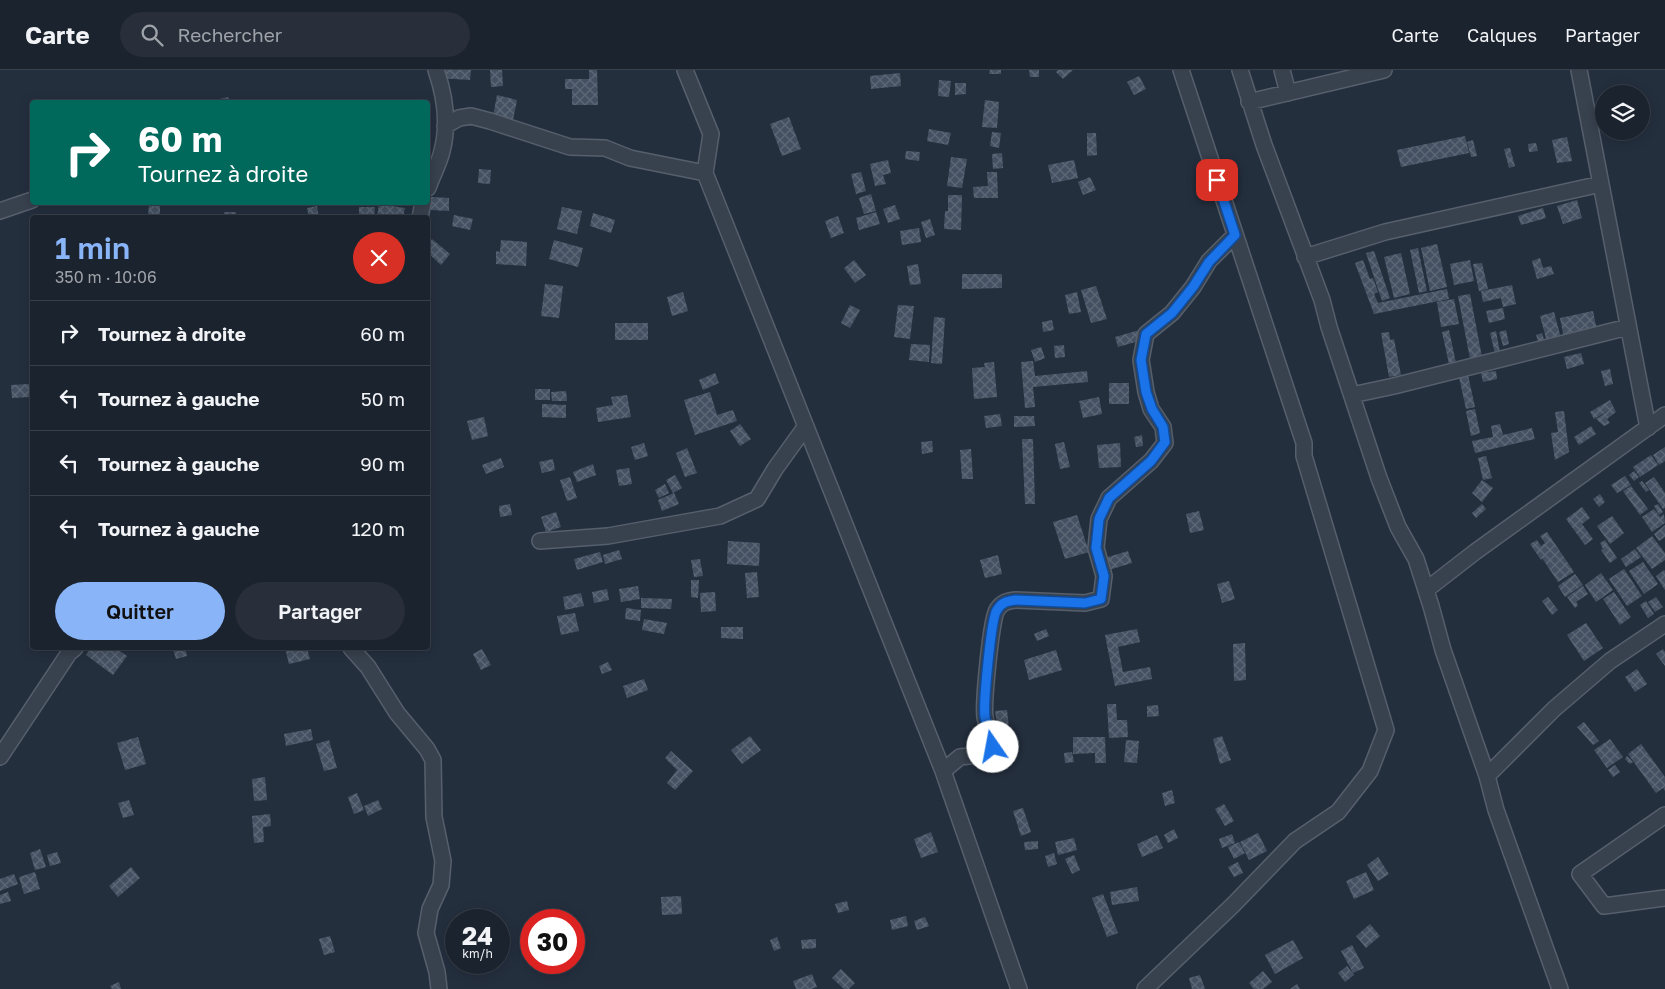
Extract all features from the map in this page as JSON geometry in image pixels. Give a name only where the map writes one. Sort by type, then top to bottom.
[{"type":"street","points":[[430,183],[442,152],[447,116],[436,70]]},
{"type":"street","points":[[685,70],[711,134],[706,173],[943,771],[1019,989]]},
{"type":"street","points":[[1145,989],[1233,905],[1295,841],[1338,812],[1370,771],[1386,730],[1304,456],[1304,443],[1181,70]]},
{"type":"street","points":[[1240,70],[1249,102],[1322,300],[1329,327],[1379,478],[1398,527],[1416,559],[1442,650],[1487,776],[1496,810],[1560,989]]},
{"type":"street","points":[[1282,70],[1288,94]]},
{"type":"street","points":[[1249,102],[1384,70]]},
{"type":"street","points":[[1580,70],[1648,428]]},
{"type":"street","points":[[445,126],[460,118],[471,116],[570,147],[605,148],[630,158],[706,173]]},
{"type":"street","points":[[1305,257],[1385,232],[1601,184]]},
{"type":"street","points":[[0,211],[30,201]]},
{"type":"street","points":[[943,771],[960,757],[986,754],[993,747],[992,734],[985,717],[986,676],[995,611],[1005,601],[1085,603],[1101,599],[1104,576],[1096,548],[1099,519],[1109,498],[1151,461],[1165,442],[1163,427],[1152,409],[1146,392],[1141,360],[1146,334],[1172,313],[1193,287],[1209,262],[1235,235]]},
{"type":"street","points":[[1352,395],[1628,326]]},
{"type":"street","points":[[1426,590],[1665,415]]},
{"type":"street","points":[[540,541],[608,536],[720,516],[757,499],[775,469],[806,426]]},
{"type":"street","points":[[1487,776],[1561,703],[1610,661],[1665,624]]},
{"type":"street","points":[[0,756],[73,650]]},
{"type":"street","points":[[353,650],[368,667],[397,713],[427,749],[433,760],[434,817],[443,861],[442,885],[430,909],[426,933],[437,972],[439,989]]},
{"type":"street","points":[[1665,815],[1580,874],[1604,906],[1665,898]]},
{"type":"building","points":[[438,70],[471,70],[470,80],[438,78]]},
{"type":"building","points":[[490,70],[502,70],[503,86],[491,87]]},
{"type":"building","points":[[589,70],[597,70],[598,105],[572,105],[572,89],[565,89],[565,79],[589,79]]},
{"type":"building","points":[[990,70],[1001,70],[1001,74],[989,74]]},
{"type":"building","points":[[1029,70],[1039,70],[1039,77],[1030,77]]},
{"type":"building","points":[[1058,70],[1073,70],[1063,79],[1056,72]]},
{"type":"building","points":[[900,73],[901,86],[871,89],[870,76]]},
{"type":"building","points":[[1139,76],[1146,89],[1134,95],[1127,82]]},
{"type":"building","points":[[939,80],[951,81],[949,97],[938,96]]},
{"type":"building","points":[[955,83],[966,83],[966,94],[955,95]]},
{"type":"building","points":[[497,95],[517,100],[513,120],[493,116]]},
{"type":"building","points":[[228,97],[229,100],[216,100]]},
{"type":"building","points":[[985,100],[999,102],[997,128],[982,127]]},
{"type":"building","points":[[789,117],[801,149],[782,156],[770,124]]},
{"type":"building","points":[[929,129],[951,133],[948,145],[927,141]]},
{"type":"building","points":[[992,132],[1001,133],[999,148],[990,146]]},
{"type":"building","points":[[1087,133],[1096,133],[1097,155],[1087,156]]},
{"type":"building","points":[[1465,136],[1469,153],[1401,167],[1397,150]]},
{"type":"building","points":[[1567,137],[1572,161],[1557,163],[1552,140]]},
{"type":"building","points":[[1473,140],[1477,156],[1471,157],[1467,142]]},
{"type":"building","points":[[1536,143],[1538,151],[1529,152],[1528,144]]},
{"type":"building","points":[[1510,148],[1515,166],[1509,168],[1504,149]]},
{"type":"building","points":[[906,151],[920,152],[919,161],[905,159]]},
{"type":"building","points":[[1002,153],[1003,168],[993,169],[992,154]]},
{"type":"building","points":[[951,157],[967,159],[962,188],[947,186]]},
{"type":"building","points":[[888,160],[891,173],[883,175],[886,184],[875,186],[870,164]]},
{"type":"building","points":[[1074,160],[1078,178],[1052,183],[1048,165]]},
{"type":"building","points":[[479,169],[491,170],[490,184],[478,183]]},
{"type":"building","points":[[861,172],[866,191],[856,194],[851,174]]},
{"type":"building","points":[[987,172],[997,172],[998,198],[974,198],[973,187],[988,186]]},
{"type":"building","points":[[1090,177],[1096,190],[1083,195],[1078,182]]},
{"type":"building","points":[[871,194],[876,211],[864,214],[859,198]]},
{"type":"building","points":[[948,195],[962,195],[961,230],[944,229],[945,211],[948,211]]},
{"type":"building","points":[[431,197],[449,198],[449,211],[431,210]]},
{"type":"building","points":[[1577,200],[1582,218],[1563,224],[1557,206]]},
{"type":"building","points":[[149,205],[160,205],[160,215],[148,215]]},
{"type":"building","points":[[379,205],[405,208],[404,215],[377,215]]},
{"type":"building","points":[[895,205],[900,219],[888,223],[883,209]]},
{"type":"building","points":[[317,206],[318,215],[308,215],[307,208]]},
{"type":"building","points":[[359,207],[375,207],[374,215],[359,215]]},
{"type":"building","points":[[562,207],[582,211],[577,234],[557,229]]},
{"type":"building","points":[[1543,208],[1546,218],[1521,225],[1518,216]]},
{"type":"building","points":[[224,212],[236,212],[236,215],[224,215]]},
{"type":"building","points":[[876,212],[880,224],[859,230],[856,218]]},
{"type":"building","points":[[593,213],[615,220],[611,233],[590,226]]},
{"type":"building","points":[[454,215],[473,219],[470,230],[452,226]]},
{"type":"building","points":[[838,216],[844,233],[831,238],[825,221]]},
{"type":"building","points":[[930,219],[935,235],[926,238],[921,222]]},
{"type":"building","points":[[919,228],[921,242],[902,245],[900,231]]},
{"type":"building","points":[[432,239],[450,254],[441,265],[430,255],[430,242]]},
{"type":"building","points":[[501,240],[527,242],[526,266],[496,264],[496,251],[500,252]]},
{"type":"building","points":[[554,240],[583,248],[578,267],[549,259]]},
{"type":"building","points":[[1437,244],[1447,287],[1430,291],[1421,248]]},
{"type":"building","points":[[1418,248],[1427,291],[1419,293],[1410,250]]},
{"type":"building","points":[[1374,251],[1390,298],[1382,301],[1366,253]]},
{"type":"building","points":[[1401,253],[1410,294],[1394,298],[1384,257]]},
{"type":"building","points":[[1540,258],[1543,268],[1551,266],[1554,274],[1537,279],[1532,261]]},
{"type":"building","points":[[854,260],[866,275],[855,283],[844,268]]},
{"type":"building","points":[[1363,260],[1370,279],[1373,278],[1378,292],[1374,294],[1378,303],[1447,289],[1449,299],[1374,314],[1355,263]]},
{"type":"building","points":[[1470,260],[1474,281],[1454,285],[1450,264]]},
{"type":"building","points":[[1482,263],[1488,289],[1479,291],[1473,264]]},
{"type":"building","points":[[918,264],[921,284],[910,285],[907,266]]},
{"type":"building","points":[[962,274],[1002,274],[1002,288],[962,289]]},
{"type":"building","points":[[545,284],[563,286],[559,318],[541,316]]},
{"type":"building","points":[[1512,285],[1516,304],[1503,307],[1501,298],[1483,302],[1481,291]]},
{"type":"building","points":[[1096,286],[1107,319],[1091,323],[1081,290]]},
{"type":"building","points":[[683,292],[688,311],[672,316],[667,297]]},
{"type":"building","points":[[1077,292],[1081,312],[1069,314],[1065,295]]},
{"type":"building","points":[[1470,294],[1482,357],[1470,359],[1458,296]]},
{"type":"building","points":[[1454,299],[1459,324],[1441,327],[1437,302]]},
{"type":"building","points":[[850,305],[860,310],[850,328],[841,323]]},
{"type":"building","points":[[898,305],[914,306],[910,339],[894,337]]},
{"type":"building","points":[[1503,308],[1505,319],[1489,323],[1486,311]]},
{"type":"building","points":[[1593,311],[1597,331],[1564,338],[1560,318]]},
{"type":"building","points":[[1554,312],[1561,338],[1547,342],[1540,316]]},
{"type":"building","points":[[934,317],[945,318],[942,364],[931,363]]},
{"type":"building","points":[[1052,320],[1054,330],[1043,332],[1042,322]]},
{"type":"building","points":[[615,323],[648,323],[648,340],[615,340]]},
{"type":"building","points":[[1143,329],[1146,339],[1118,347],[1115,337]]},
{"type":"building","points":[[1449,330],[1456,363],[1449,364],[1442,332]]},
{"type":"building","points":[[1506,330],[1509,344],[1503,346],[1499,332]]},
{"type":"building","points":[[1496,331],[1500,352],[1495,353],[1490,333]]},
{"type":"building","points":[[1389,332],[1390,340],[1394,339],[1401,375],[1389,377],[1381,333]]},
{"type":"building","points":[[1542,333],[1545,342],[1539,344],[1536,335]]},
{"type":"building","points":[[911,344],[930,345],[929,362],[909,360]]},
{"type":"building","points":[[1064,345],[1065,357],[1055,358],[1054,346]]},
{"type":"building","points":[[1041,347],[1045,358],[1035,362],[1031,350]]},
{"type":"building","points":[[1581,353],[1584,364],[1567,369],[1564,357]]},
{"type":"building","points":[[1033,361],[1035,376],[1087,371],[1088,382],[1033,387],[1035,407],[1025,408],[1021,362]]},
{"type":"building","points":[[994,362],[997,397],[974,399],[972,368],[985,367],[984,363]]},
{"type":"building","points":[[1610,369],[1613,384],[1605,386],[1601,371]]},
{"type":"building","points":[[1496,371],[1497,379],[1483,382],[1481,373]]},
{"type":"building","points":[[715,373],[719,383],[703,390],[699,380]]},
{"type":"building","points":[[1468,375],[1475,407],[1466,409],[1459,377]]},
{"type":"building","points":[[1109,383],[1129,383],[1129,404],[1109,404]]},
{"type":"building","points":[[29,384],[30,397],[12,398],[11,385]]},
{"type":"building","points":[[535,389],[550,389],[550,400],[535,400]]},
{"type":"building","points":[[566,391],[567,401],[552,401],[551,392]]},
{"type":"building","points":[[710,392],[717,415],[733,410],[737,421],[695,435],[684,400]]},
{"type":"building","points":[[627,395],[631,417],[598,422],[596,408],[613,405],[611,397]]},
{"type":"building","points":[[1099,397],[1102,414],[1083,418],[1079,401]]},
{"type":"building","points":[[1610,400],[1616,412],[1607,419],[1610,423],[1604,426],[1596,419],[1611,409],[1594,419],[1590,412]]},
{"type":"building","points":[[542,404],[566,405],[566,418],[542,417]]},
{"type":"building","points":[[1475,409],[1480,433],[1471,436],[1466,411]]},
{"type":"building","points":[[1564,411],[1569,452],[1555,460],[1551,433],[1558,432],[1555,412]]},
{"type":"building","points":[[1000,414],[1002,426],[986,428],[984,416]]},
{"type":"building","points":[[1014,416],[1034,416],[1035,426],[1014,427]]},
{"type":"building","points":[[484,417],[488,436],[472,440],[467,421]]},
{"type":"building","points":[[740,424],[751,439],[740,446],[730,431]]},
{"type":"building","points":[[1500,424],[1503,435],[1532,428],[1535,439],[1475,453],[1472,441],[1493,437],[1491,426]]},
{"type":"building","points":[[1591,426],[1596,434],[1579,445],[1574,437]]},
{"type":"building","points":[[1142,435],[1143,446],[1136,447],[1134,437]]},
{"type":"building","points":[[1022,439],[1033,439],[1035,504],[1025,504]]},
{"type":"building","points":[[932,441],[933,452],[922,454],[921,442]]},
{"type":"building","points":[[1064,442],[1070,467],[1060,469],[1055,444]]},
{"type":"building","points":[[644,443],[648,456],[635,460],[631,447]]},
{"type":"building","points":[[1120,443],[1121,467],[1099,468],[1097,445]]},
{"type":"building","points":[[1665,447],[1665,461],[1659,465],[1653,455]]},
{"type":"building","points":[[687,448],[697,473],[685,477],[676,453]]},
{"type":"building","points":[[971,449],[973,479],[962,479],[960,450]]},
{"type":"building","points":[[1651,455],[1658,465],[1640,477],[1633,467]]},
{"type":"building","points":[[1486,456],[1492,478],[1483,480],[1478,458]]},
{"type":"building","points":[[501,458],[504,467],[486,474],[482,465]]},
{"type":"building","points":[[553,459],[555,470],[542,473],[539,462]]},
{"type":"building","points":[[593,464],[596,475],[577,482],[573,472]]},
{"type":"building","points":[[629,468],[632,484],[619,486],[616,470]]},
{"type":"building","points":[[1634,471],[1639,477],[1634,481],[1629,475]]},
{"type":"building","points":[[675,475],[682,488],[673,493],[666,480]]},
{"type":"building","points":[[1625,476],[1631,485],[1617,493],[1611,485]]},
{"type":"building","points":[[570,477],[577,498],[567,501],[560,480]]},
{"type":"building","points":[[1654,477],[1665,493],[1665,508],[1663,509],[1645,483]]},
{"type":"building","points":[[1482,480],[1493,488],[1482,502],[1472,493]]},
{"type":"building","points":[[1642,481],[1649,490],[1646,492],[1639,483]]},
{"type":"building","points":[[665,484],[669,493],[659,498],[655,490]]},
{"type":"building","points":[[1631,486],[1648,509],[1640,515],[1623,491]]},
{"type":"building","points":[[674,493],[679,504],[662,511],[658,500]]},
{"type":"building","points":[[1600,494],[1605,502],[1599,507],[1593,499]]},
{"type":"building","points":[[510,504],[512,515],[500,517],[499,506]]},
{"type":"building","points":[[1482,504],[1486,509],[1476,518],[1472,513]]},
{"type":"building","points":[[1658,504],[1663,512],[1659,515],[1654,506]]},
{"type":"building","points":[[1582,507],[1590,518],[1582,524],[1593,539],[1585,545],[1566,519]]},
{"type":"building","points":[[1654,509],[1660,517],[1664,514],[1665,523],[1652,532],[1642,517]]},
{"type":"building","points":[[1199,511],[1204,530],[1190,533],[1186,514]]},
{"type":"building","points":[[556,512],[561,527],[546,532],[541,517]]},
{"type":"building","points":[[1077,515],[1089,552],[1065,559],[1053,522]]},
{"type":"building","points":[[1612,516],[1624,533],[1610,544],[1597,526]]},
{"type":"building","points":[[1665,525],[1665,537],[1659,541],[1654,534]]},
{"type":"building","points":[[1547,532],[1574,572],[1558,582],[1530,544],[1537,540],[1541,546],[1545,543],[1540,536]]},
{"type":"building","points":[[1652,536],[1665,553],[1665,560],[1652,569],[1636,548]]},
{"type":"building","points":[[1605,540],[1617,558],[1610,563],[1601,550],[1603,549],[1600,543]]},
{"type":"building","points":[[728,541],[760,543],[759,566],[727,564]]},
{"type":"building","points":[[1635,549],[1641,557],[1626,567],[1621,559]]},
{"type":"building","points":[[619,550],[622,559],[605,564],[603,555]]},
{"type":"building","points":[[1128,551],[1132,563],[1102,572],[1098,560]]},
{"type":"building","points":[[600,552],[603,562],[577,570],[574,559]]},
{"type":"building","points":[[998,555],[1002,574],[985,578],[980,560]]},
{"type":"building","points":[[700,559],[703,576],[694,577],[691,560]]},
{"type":"building","points":[[1643,562],[1658,584],[1644,594],[1629,571]]},
{"type":"building","points":[[1624,569],[1642,596],[1627,606],[1609,579]]},
{"type":"building","points":[[1665,571],[1665,590],[1656,576]]},
{"type":"building","points":[[757,572],[759,597],[747,598],[745,573]]},
{"type":"building","points":[[1601,573],[1613,590],[1596,602],[1585,585]]},
{"type":"building","points":[[1575,574],[1583,585],[1565,597],[1558,586]]},
{"type":"building","points":[[691,580],[699,580],[698,598],[691,597]]},
{"type":"building","points":[[1229,581],[1235,599],[1222,603],[1217,584]]},
{"type":"building","points":[[638,586],[640,599],[621,602],[619,589]]},
{"type":"building","points":[[1583,586],[1588,594],[1576,602],[1578,605],[1575,608],[1567,597]]},
{"type":"building","points":[[607,589],[609,600],[594,603],[592,592]]},
{"type":"building","points":[[715,592],[716,611],[701,612],[700,593]]},
{"type":"building","points":[[1614,592],[1631,617],[1620,625],[1603,599]]},
{"type":"building","points":[[581,593],[584,606],[565,610],[563,597]]},
{"type":"building","points":[[1548,597],[1558,610],[1552,615],[1542,601]]},
{"type":"building","points":[[1656,597],[1663,607],[1655,612],[1648,602]]},
{"type":"building","points":[[641,598],[672,599],[671,609],[641,608]]},
{"type":"building","points":[[1646,601],[1654,614],[1648,618],[1640,605]]},
{"type":"building","points":[[626,608],[641,610],[640,621],[625,619]]},
{"type":"building","points":[[575,613],[579,631],[561,635],[557,616]]},
{"type":"building","points":[[644,619],[667,623],[664,634],[642,630]]},
{"type":"building","points":[[1586,623],[1603,648],[1584,661],[1567,635]]},
{"type":"building","points":[[721,627],[743,627],[743,639],[721,638]]},
{"type":"building","points":[[1046,629],[1049,636],[1037,641],[1034,634]]},
{"type":"building","points":[[1137,629],[1140,642],[1118,647],[1123,672],[1150,667],[1152,679],[1115,686],[1105,635]]},
{"type":"building","points":[[1245,643],[1246,680],[1234,681],[1233,644]]},
{"type":"building","points":[[482,649],[491,665],[481,670],[473,654]]},
{"type":"building","points":[[1663,649],[1665,652],[1665,666],[1656,654]]},
{"type":"building","points":[[90,650],[118,650],[127,656],[113,675],[86,655]]},
{"type":"building","points":[[173,650],[186,650],[187,656],[176,659]]},
{"type":"building","points":[[286,650],[308,650],[310,659],[289,664]]},
{"type":"building","points":[[1056,650],[1062,670],[1029,680],[1024,660]]},
{"type":"building","points":[[608,662],[612,670],[602,674],[599,666]]},
{"type":"building","points":[[1637,669],[1647,684],[1635,692],[1625,677]]},
{"type":"building","points":[[644,679],[648,690],[627,698],[623,686]]},
{"type":"building","points":[[1107,704],[1116,704],[1117,720],[1127,720],[1128,737],[1109,738]]},
{"type":"building","points":[[1158,705],[1159,716],[1147,717],[1147,706]]},
{"type":"building","points":[[1007,710],[1010,737],[999,738],[995,711]]},
{"type":"building","points":[[1584,722],[1599,741],[1593,745],[1577,727]]},
{"type":"building","points":[[311,729],[313,740],[286,746],[284,734]]},
{"type":"building","points":[[750,736],[761,750],[742,764],[731,750]]},
{"type":"building","points":[[1222,736],[1231,760],[1220,764],[1213,739]]},
{"type":"building","points":[[138,737],[146,764],[125,770],[117,743]]},
{"type":"building","points":[[1073,737],[1105,737],[1106,763],[1095,763],[1095,753],[1073,754]]},
{"type":"building","points":[[1610,739],[1623,757],[1607,768],[1594,750]]},
{"type":"building","points":[[329,740],[337,768],[324,771],[316,744]]},
{"type":"building","points":[[1126,740],[1139,741],[1137,763],[1124,762]]},
{"type":"building","points":[[1641,744],[1665,777],[1665,791],[1663,788],[1656,793],[1628,754]]},
{"type":"building","points":[[671,751],[693,771],[675,790],[667,783],[677,770],[665,758]]},
{"type":"building","points":[[1072,752],[1074,762],[1065,763],[1064,753]]},
{"type":"building","points":[[1627,756],[1633,762],[1630,764],[1625,759]]},
{"type":"building","points":[[1615,765],[1620,772],[1613,777],[1608,770]]},
{"type":"building","points":[[265,777],[267,800],[254,801],[252,779]]},
{"type":"building","points":[[1172,790],[1175,803],[1165,806],[1162,793]]},
{"type":"building","points":[[357,793],[364,810],[354,814],[348,797]]},
{"type":"building","points":[[129,800],[134,815],[123,818],[118,803]]},
{"type":"building","points":[[378,800],[382,809],[368,816],[364,806]]},
{"type":"building","points":[[1224,804],[1234,821],[1225,826],[1215,809]]},
{"type":"building","points":[[1023,808],[1031,832],[1021,836],[1013,811]]},
{"type":"building","points":[[270,814],[271,826],[263,827],[264,842],[254,843],[252,816]]},
{"type":"building","points":[[1174,829],[1178,838],[1168,843],[1164,835]]},
{"type":"building","points":[[931,832],[938,852],[921,858],[914,839]]},
{"type":"building","points":[[1258,833],[1267,851],[1249,860],[1240,842]]},
{"type":"building","points":[[1232,834],[1235,843],[1222,848],[1219,839]]},
{"type":"building","points":[[1157,835],[1163,848],[1142,857],[1137,844]]},
{"type":"building","points":[[1074,838],[1077,850],[1058,855],[1055,842]]},
{"type":"building","points":[[1038,841],[1038,849],[1025,850],[1024,842]]},
{"type":"building","points":[[1239,842],[1245,853],[1234,859],[1228,847]]},
{"type":"building","points":[[40,849],[46,867],[35,870],[30,853]]},
{"type":"building","points":[[57,852],[61,863],[50,866],[47,855]]},
{"type":"building","points":[[1054,853],[1057,864],[1048,867],[1045,856]]},
{"type":"building","points":[[1074,855],[1080,870],[1072,874],[1065,859]]},
{"type":"building","points":[[1378,857],[1389,874],[1378,881],[1367,865]]},
{"type":"building","points":[[1238,862],[1243,873],[1234,877],[1228,867]]},
{"type":"building","points":[[131,867],[140,878],[118,897],[109,886]]},
{"type":"building","points":[[35,872],[40,889],[24,894],[19,877]]},
{"type":"building","points":[[1366,872],[1374,890],[1354,899],[1346,881]]},
{"type":"building","points":[[14,874],[18,884],[0,891],[0,879]]},
{"type":"building","points":[[1137,887],[1139,901],[1112,905],[1110,892]]},
{"type":"building","points":[[8,892],[11,901],[0,904],[0,895]]},
{"type":"building","points":[[1103,894],[1118,933],[1107,937],[1092,898]]},
{"type":"building","points":[[681,896],[682,914],[662,915],[661,897]]},
{"type":"building","points":[[847,901],[849,910],[838,913],[835,904]]},
{"type":"building","points":[[906,916],[908,926],[892,930],[890,920]]},
{"type":"building","points":[[925,917],[929,926],[917,930],[914,921]]},
{"type":"building","points":[[1370,924],[1380,936],[1366,948],[1356,936]]},
{"type":"building","points":[[330,936],[335,952],[324,955],[319,939]]},
{"type":"building","points":[[777,937],[781,948],[774,951],[770,940]]},
{"type":"building","points":[[816,939],[816,948],[802,949],[801,940]]},
{"type":"building","points":[[1293,940],[1303,958],[1275,974],[1265,955]]},
{"type":"building","points":[[1352,945],[1364,968],[1353,973],[1341,951]]},
{"type":"building","points":[[1347,966],[1354,975],[1345,982],[1338,973]]},
{"type":"building","points":[[841,969],[855,983],[849,989],[844,989],[832,978]]},
{"type":"building","points":[[1263,971],[1272,982],[1263,989],[1254,989],[1249,983]]},
{"type":"building","points":[[812,974],[817,987],[796,989],[793,981]]},
{"type":"building","points":[[1200,975],[1205,989],[1192,989],[1189,978]]},
{"type":"building","points":[[119,982],[121,989],[112,989],[110,986]]},
{"type":"building","points":[[1297,984],[1300,989],[1290,989]]},
{"type":"route","points":[[993,747],[992,734],[985,717],[986,676],[995,611],[1005,601],[1085,603],[1101,599],[1104,576],[1096,548],[1099,519],[1109,498],[1151,461],[1165,442],[1163,427],[1152,409],[1146,392],[1141,360],[1146,334],[1172,313],[1193,287],[1209,262],[1235,235],[1217,180]]}]
